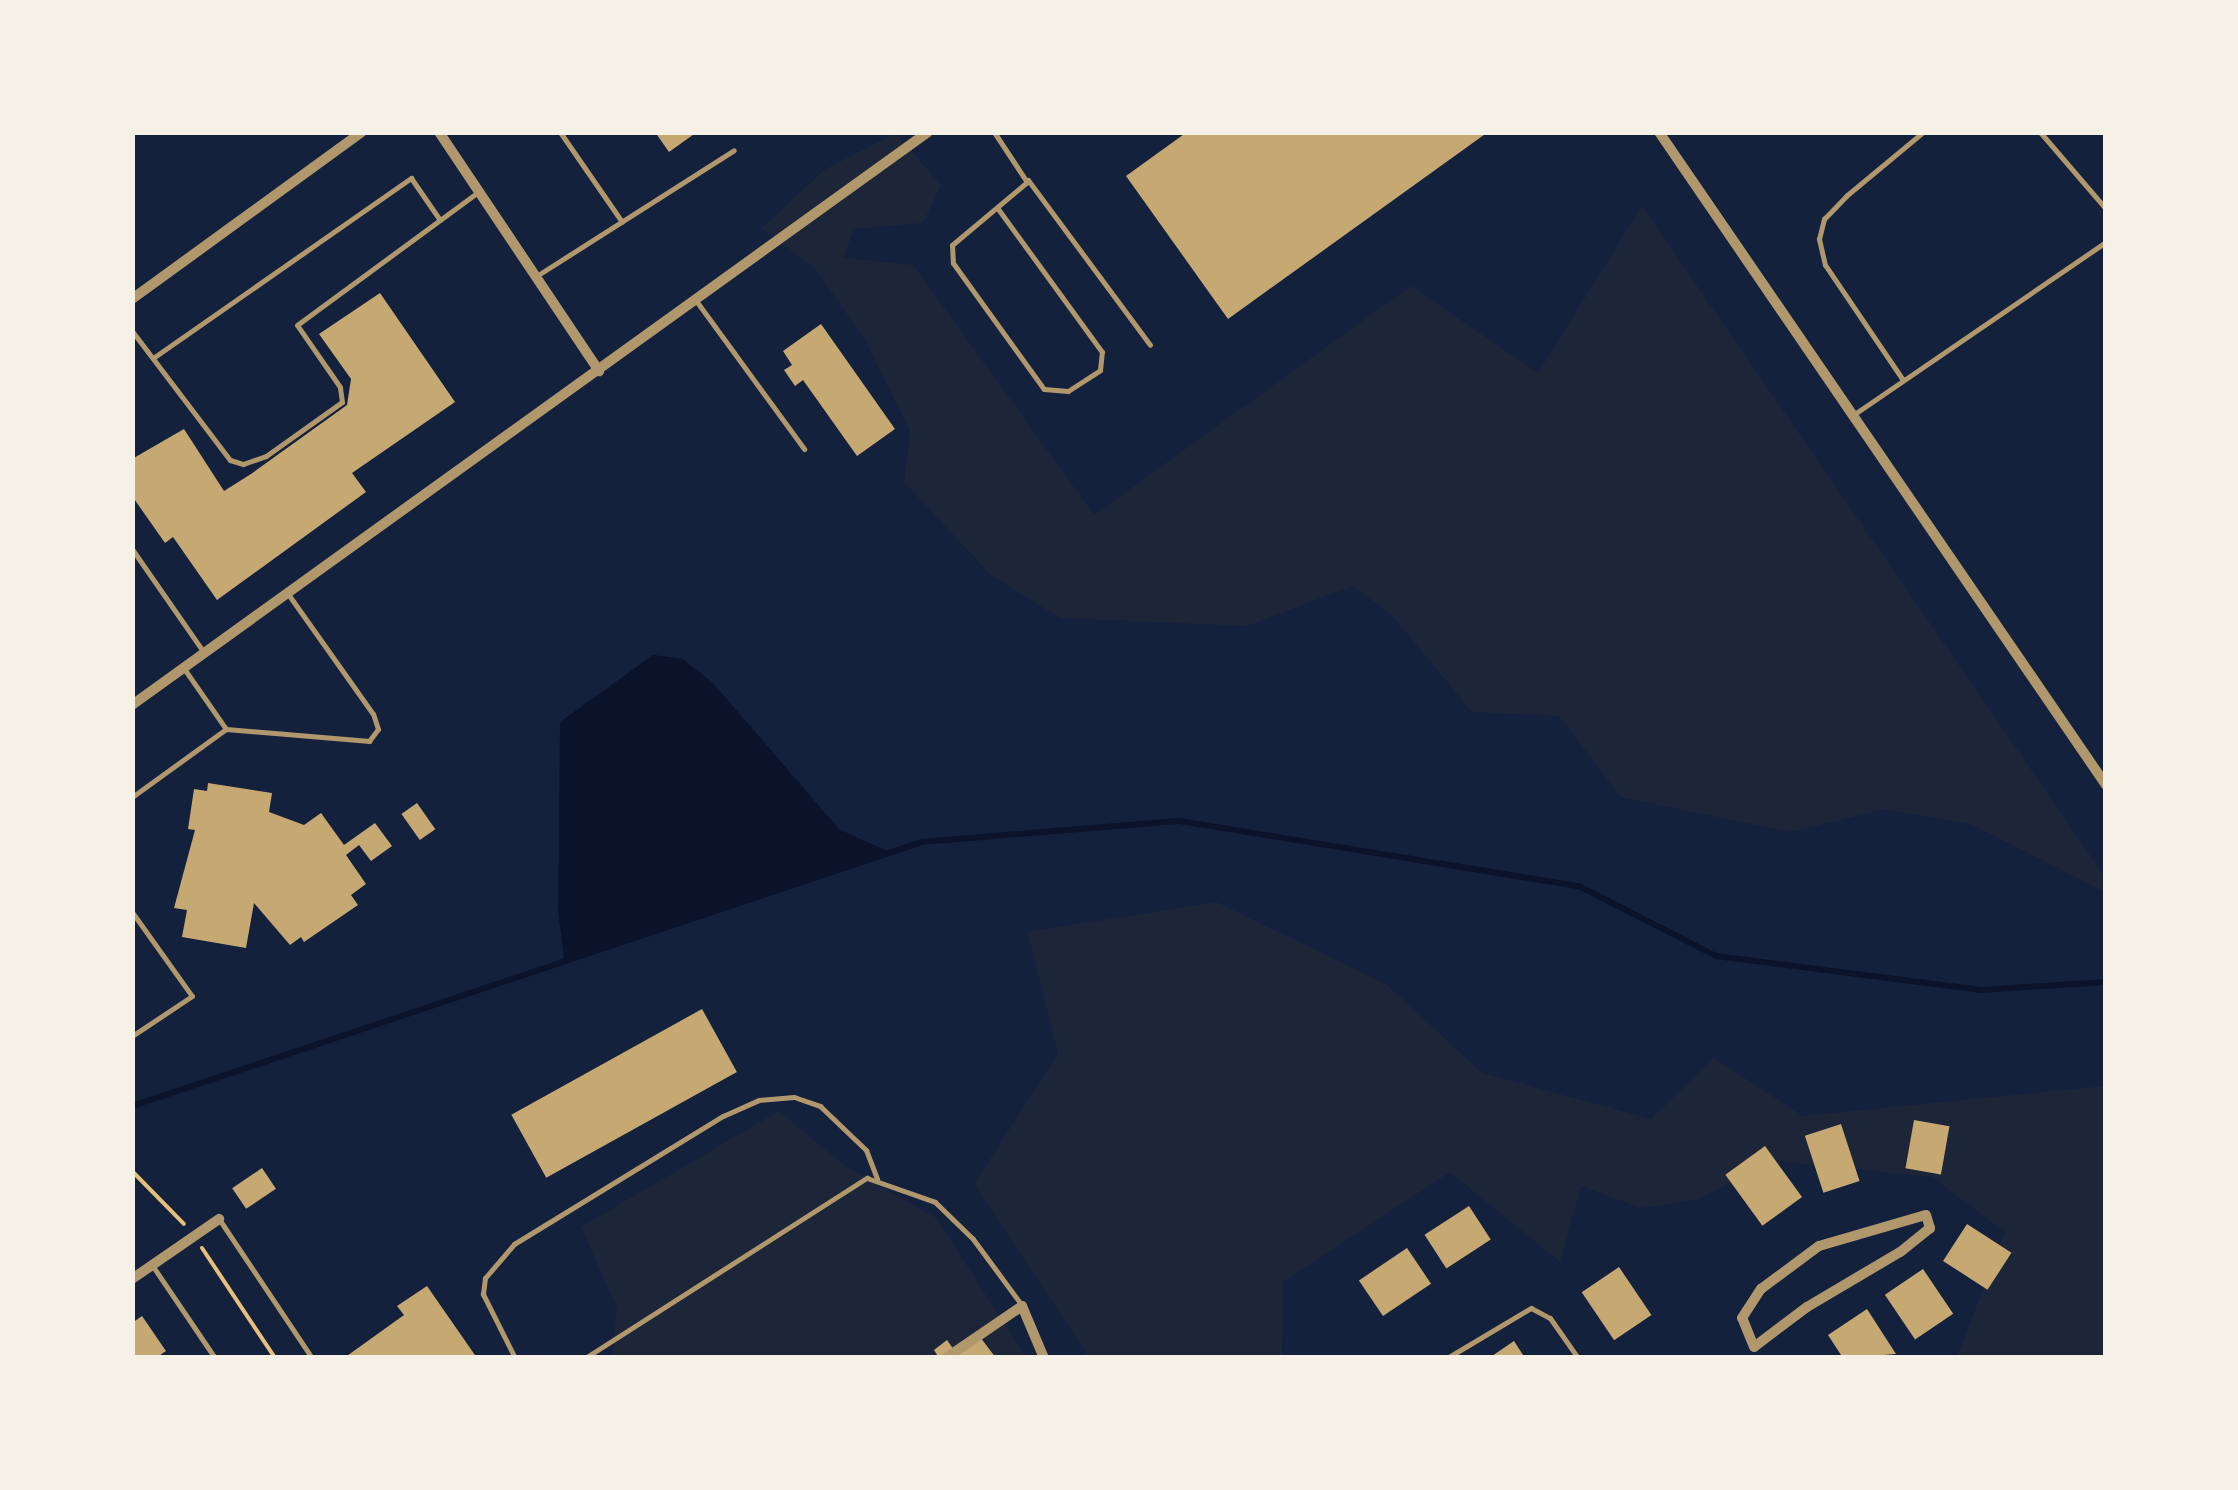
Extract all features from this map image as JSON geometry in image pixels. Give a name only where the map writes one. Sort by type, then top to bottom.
[{"type":"street","points":[[132,299],[362,132]]},
{"type":"street","points":[[439,132],[599,370]]},
{"type":"street","points":[[132,705],[928,132]]},
{"type":"street","points":[[1659,132],[2106,785]]},
{"type":"street","points":[[1754,1347],[1807,1307],[1900,1252],[1930,1228],[1926,1215],[1819,1246],[1761,1289],[1742,1318],[1754,1347],[1762,1358]]},
{"type":"street","points":[[132,1279],[219,1219]]},
{"type":"street","points":[[946,1358],[1022,1306],[1044,1358]]},
{"type":"lane","points":[[560,132],[622,222]]},
{"type":"lane","points":[[994,132],[1150,345]]},
{"type":"lane","points":[[1904,380],[1825,265],[1819,239],[1824,219],[1846,196],[1923,132]]},
{"type":"lane","points":[[2040,132],[2106,209]]},
{"type":"lane","points":[[536,277],[734,150]]},
{"type":"lane","points":[[998,209],[1102,352],[1100,370],[1068,391],[1044,389],[953,263],[952,245],[1026,187],[1026,177]]},
{"type":"lane","points":[[153,358],[411,178],[440,220]]},
{"type":"lane","points":[[132,331],[230,460],[243,464],[266,456],[342,402],[340,386],[298,325],[479,192]]},
{"type":"lane","points":[[1851,417],[2106,242]]},
{"type":"lane","points":[[695,300],[804,449]]},
{"type":"lane","points":[[132,549],[205,654]]},
{"type":"lane","points":[[132,796],[226,729],[354,743],[369,741],[378,729],[288,594]]},
{"type":"lane","points":[[183,668],[226,729]]},
{"type":"lane","points":[[132,912],[192,996],[132,1036]]},
{"type":"lane","points":[[515,1358],[483,1294],[495,1266],[514,1244],[586,1196],[724,1116],[759,1100],[794,1098],[820,1106],[866,1150],[877,1179]]},
{"type":"lane","points":[[585,1358],[850,1184],[877,1179],[935,1202],[973,1239],[1022,1306]]},
{"type":"lane","points":[[219,1219],[312,1358]]},
{"type":"lane","points":[[152,1266],[215,1358]]},
{"type":"lane","points":[[1447,1358],[1530,1308],[1550,1318],[1578,1358]]},
{"type":"path","points":[[132,1170],[150,1182],[194,1236],[275,1358]]},
{"type":"shaded area","points":[[896,133],[941,185],[923,223],[854,229],[843,258],[913,265],[1094,515],[1411,286],[1538,373],[1642,206],[2105,877],[2105,892],[1973,825],[1886,809],[1790,832],[1621,797],[1559,716],[1472,712],[1391,614],[1352,586],[1247,626],[1060,618],[991,575],[904,482],[910,431],[865,340],[815,268],[762,228],[824,170]]},
{"type":"shaded area","points":[[653,655],[683,659],[713,683],[839,829],[889,852],[564,960],[558,910],[560,722]]},
{"type":"shaded area","points":[[1216,902],[1386,984],[1482,1073],[1651,1119],[1714,1058],[1803,1116],[2105,1086],[2105,1357],[1957,1357],[2005,1232],[1932,1177],[1775,1161],[1698,1199],[1641,1208],[1581,1186],[1560,1262],[1450,1172],[1283,1282],[1282,1357],[1089,1357],[974,1184],[1058,1054],[1028,932]]},
{"type":"shaded area","points":[[779,1111],[845,1166],[936,1218],[1026,1357],[612,1357],[617,1308],[581,1227]]},
{"type":"building","points":[[655,132],[697,132],[669,152]]},
{"type":"building","points":[[1187,132],[1488,132],[1228,319],[1126,176]]},
{"type":"building","points":[[380,293],[455,402],[352,473],[366,492],[217,600],[173,537],[165,543],[132,496],[132,459],[184,429],[224,491],[251,474],[347,405],[351,379],[319,334]]},
{"type":"building","points":[[821,324],[895,429],[857,456],[803,380],[795,386],[784,370],[792,365],[783,351]]},
{"type":"building","points":[[208,783],[272,793],[269,812],[304,825],[321,813],[344,845],[375,823],[392,846],[371,861],[359,845],[346,855],[366,884],[351,895],[358,905],[304,942],[301,937],[290,945],[254,903],[246,948],[182,937],[187,910],[174,908],[195,830],[188,829],[194,789],[207,791]]},
{"type":"building","points":[[417,803],[435,829],[420,840],[401,814]]},
{"type":"building","points":[[702,1009],[737,1072],[546,1178],[511,1115]]},
{"type":"building","points":[[1914,1120],[1949,1126],[1941,1175],[1905,1168]]},
{"type":"building","points":[[1841,1124],[1860,1181],[1823,1193],[1805,1136]]},
{"type":"building","points":[[1765,1146],[1802,1197],[1762,1226],[1725,1175]]},
{"type":"building","points":[[262,1168],[276,1189],[246,1209],[232,1188]]},
{"type":"building","points":[[1469,1206],[1491,1240],[1446,1268],[1425,1235]]},
{"type":"building","points":[[1967,1224],[2011,1253],[1987,1290],[1943,1261]]},
{"type":"building","points":[[1407,1248],[1431,1284],[1383,1316],[1359,1280]]},
{"type":"building","points":[[1619,1267],[1651,1315],[1614,1340],[1582,1292]]},
{"type":"building","points":[[1923,1269],[1953,1314],[1915,1339],[1885,1295]]},
{"type":"building","points":[[427,1286],[477,1358],[344,1358],[404,1315],[397,1306]]},
{"type":"building","points":[[1867,1309],[1896,1354],[1843,1358],[1828,1335]]},
{"type":"building","points":[[142,1316],[166,1351],[156,1358],[132,1358],[132,1323]]},
{"type":"building","points":[[977,1333],[996,1358],[939,1358],[934,1350],[947,1340],[954,1350]]},
{"type":"building","points":[[1514,1341],[1525,1358],[1489,1358]]},
{"type":"waterway","points":[[132,1106],[922,842],[1180,821],[1579,886],[1716,956],[1980,990],[2106,982]]}]
